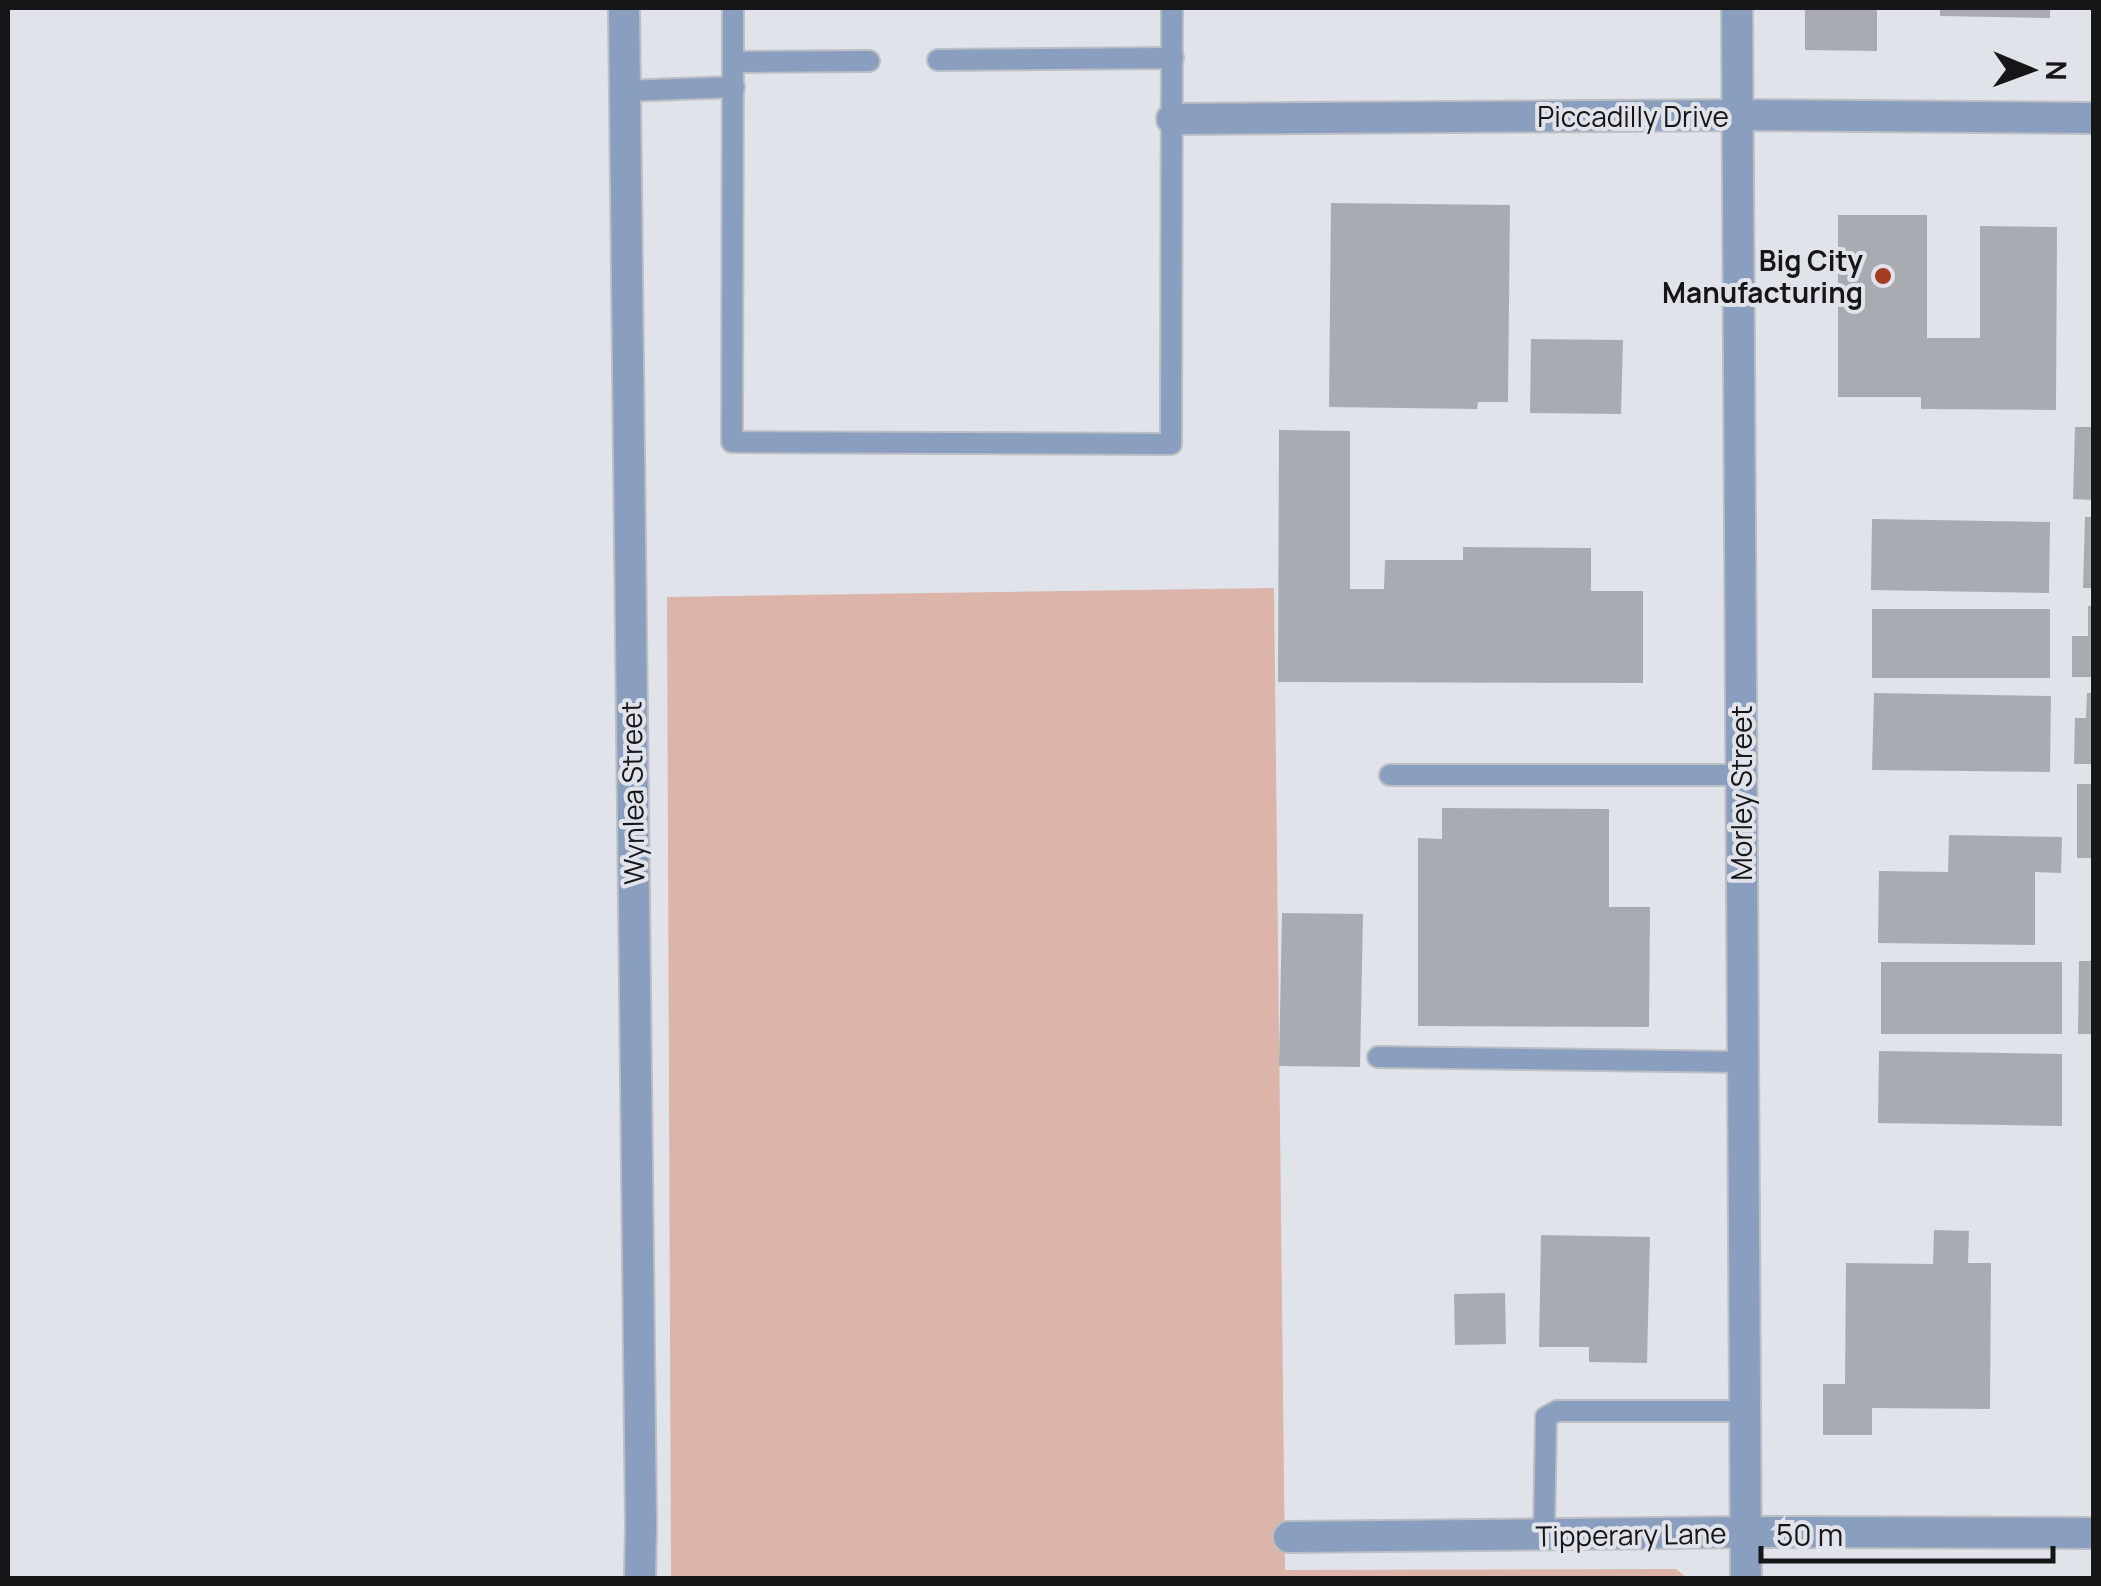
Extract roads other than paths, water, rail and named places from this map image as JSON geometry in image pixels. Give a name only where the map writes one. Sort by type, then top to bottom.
[{"type":"street","name":"Wynlea Street","points":[[624,8],[640,1578]]},
{"type":"street","name":"Morley Street","points":[[1736,8],[1746,1578]]},
{"type":"street","name":"Piccadilly Drive","points":[[1172,119],[1738,115],[2094,118]]},
{"type":"street","name":"Tipperary Lane","points":[[1289,1538],[1745,1532],[2094,1533]]},
{"type":"lane","points":[[733,8],[732,442],[1170,444],[1172,8]]},
{"type":"lane","points":[[938,60],[1173,58]]},
{"type":"lane","points":[[734,62],[868,61]]},
{"type":"lane","points":[[623,91],[734,87]]},
{"type":"lane","points":[[1390,775],[1741,775]]},
{"type":"lane","points":[[1378,1057],[1742,1062]]},
{"type":"lane","points":[[1544,1534],[1546,1417],[1558,1411],[1744,1410]]},
{"type":"place","name":"Big City Manufacturing","points":[[1883,276]]}]
